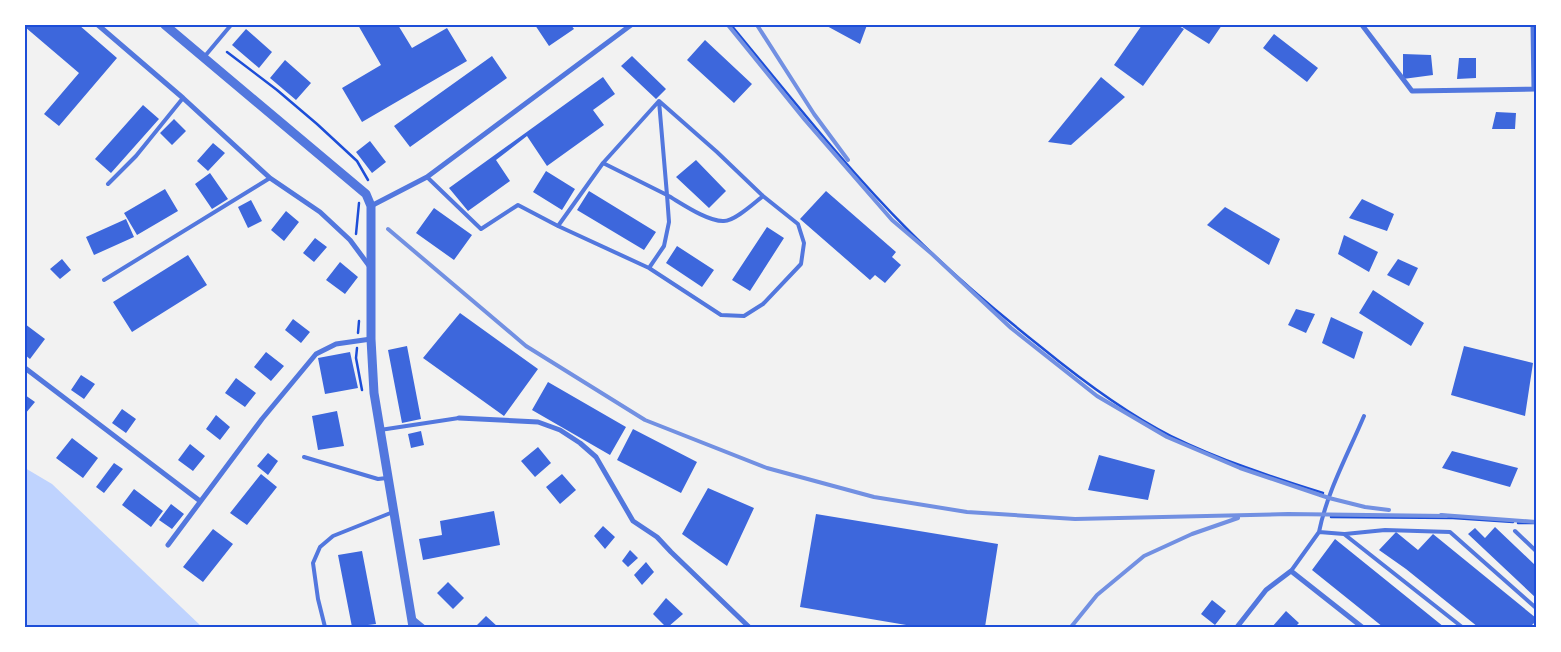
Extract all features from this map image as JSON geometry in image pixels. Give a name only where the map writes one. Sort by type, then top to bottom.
[{"type":"street","points":[[98,25],[183,98],[270,178],[320,212],[350,240],[370,268]]},
{"type":"street","points":[[165,25],[366,194],[371,206],[371,339],[374,393],[413,627]]},
{"type":"street","points":[[371,206],[427,177],[631,25]]},
{"type":"street","points":[[1362,25],[1412,91],[1535,89],[1534,25]]},
{"type":"street","points":[[168,544],[262,419],[316,354],[336,344],[371,339]]},
{"type":"street","points":[[25,368],[200,501]]},
{"type":"street","points":[[459,418],[538,422],[560,430],[580,443],[596,457],[633,521],[657,537],[749,627]]},
{"type":"street","points":[[1237,627],[1266,590],[1291,571],[1362,627]]},
{"type":"street","points":[[411,617],[423,627]]},
{"type":"lane","points":[[204,58],[232,25]]},
{"type":"lane","points":[[108,184],[136,156],[183,98]]},
{"type":"lane","points":[[427,177],[481,229],[518,204],[558,226],[649,268],[721,315],[744,316],[763,304],[801,264],[804,243],[798,224],[763,196],[718,152],[659,102]]},
{"type":"lane","points":[[558,226],[603,163],[659,102]]},
{"type":"lane","points":[[649,268],[664,246],[669,222],[659,102]]},
{"type":"lane","points":[[603,163],[709,218],[725,221],[740,214],[763,196]]},
{"type":"lane","points":[[104,280],[270,178]]},
{"type":"lane","points":[[1291,571],[1319,532],[1330,495],[1364,416]]},
{"type":"lane","points":[[380,430],[459,418]]},
{"type":"lane","points":[[304,457],[378,479],[387,478]]},
{"type":"lane","points":[[325,627],[318,599],[313,563],[320,547],[333,536],[393,512]]},
{"type":"lane","points":[[1319,532],[1344,534],[1385,530],[1450,532],[1536,608]]},
{"type":"lane","points":[[1515,531],[1536,551]]},
{"type":"lane","points":[[1344,534],[1462,627]]},
{"type":"path","points":[[731,25],[834,150],[910,233],[1008,321],[1070,371],[1140,418],[1171,436],[1263,474],[1330,495]]},
{"type":"path","points":[[227,52],[277,90],[357,162],[372,187],[358,204],[356,249]]},
{"type":"path","points":[[359,320],[356,358],[363,396]]},
{"type":"path","points":[[1322,517],[1453,518],[1536,523]]},
{"type":"water","points":[[25,468],[52,484],[202,627],[25,627]]},
{"type":"building","points":[[25,25],[79,25],[117,58],[59,126],[44,114],[79,73]]},
{"type":"building","points":[[358,25],[398,25],[412,48],[447,28],[467,61],[362,122],[342,88],[381,65]]},
{"type":"building","points":[[535,25],[571,25],[574,29],[549,46]]},
{"type":"building","points":[[825,25],[867,25],[860,44]]},
{"type":"building","points":[[1142,25],[1177,25],[1184,29],[1143,86],[1114,65]]},
{"type":"building","points":[[1179,25],[1222,25],[1209,44]]},
{"type":"building","points":[[246,29],[272,52],[259,68],[232,45]]},
{"type":"building","points":[[1274,34],[1318,68],[1307,82],[1263,48]]},
{"type":"building","points":[[705,40],[752,84],[734,103],[687,60]]},
{"type":"building","points":[[1403,54],[1431,55],[1433,75],[1403,79]]},
{"type":"building","points":[[492,56],[507,78],[410,147],[394,126]]},
{"type":"building","points":[[632,56],[666,89],[656,99],[621,66]]},
{"type":"building","points":[[1459,58],[1476,58],[1476,78],[1457,79]]},
{"type":"building","points":[[285,60],[311,83],[296,100],[270,78]]},
{"type":"building","points":[[603,77],[615,94],[593,110],[604,125],[547,166],[527,136],[496,160],[510,181],[468,211],[449,188]]},
{"type":"building","points":[[1101,77],[1125,97],[1071,145],[1048,142]]},
{"type":"building","points":[[143,105],[159,119],[111,173],[95,159]]},
{"type":"building","points":[[1534,111],[1536,111],[1536,142],[1534,142]]},
{"type":"building","points":[[1496,112],[1516,113],[1515,129],[1492,129]]},
{"type":"building","points":[[174,119],[186,131],[172,145],[160,133]]},
{"type":"building","points":[[370,141],[386,162],[372,173],[356,152]]},
{"type":"building","points":[[213,143],[225,153],[208,171],[197,161]]},
{"type":"building","points":[[696,160],[726,191],[709,208],[676,177]]},
{"type":"building","points":[[546,171],[575,189],[562,210],[533,192]]},
{"type":"building","points":[[210,173],[228,199],[212,209],[195,184]]},
{"type":"building","points":[[165,189],[178,211],[137,235],[124,213]]},
{"type":"building","points":[[589,191],[656,232],[644,250],[577,210]]},
{"type":"building","points":[[826,191],[896,252],[892,257],[901,265],[885,283],[875,275],[870,280],[800,219]]},
{"type":"building","points":[[1362,199],[1394,214],[1387,231],[1349,218]]},
{"type":"building","points":[[251,200],[262,221],[248,228],[238,207]]},
{"type":"building","points":[[1225,207],[1280,239],[1269,265],[1207,225]]},
{"type":"building","points":[[434,208],[472,235],[454,260],[416,233]]},
{"type":"building","points":[[286,211],[299,222],[284,241],[271,230]]},
{"type":"building","points":[[126,219],[134,237],[94,255],[86,237]]},
{"type":"building","points":[[767,227],[784,238],[750,291],[732,280]]},
{"type":"building","points":[[1344,235],[1378,252],[1369,272],[1338,254]]},
{"type":"building","points":[[315,238],[327,247],[314,262],[303,253]]},
{"type":"building","points":[[677,246],[714,270],[702,287],[666,263]]},
{"type":"building","points":[[188,255],[207,285],[132,332],[113,302]]},
{"type":"building","points":[[62,259],[71,270],[60,279],[50,269]]},
{"type":"building","points":[[1398,259],[1418,268],[1409,286],[1387,275]]},
{"type":"building","points":[[340,262],[358,277],[345,294],[326,280]]},
{"type":"building","points":[[1373,290],[1424,323],[1411,346],[1359,313]]},
{"type":"building","points":[[1296,309],[1315,314],[1306,333],[1288,325]]},
{"type":"building","points":[[460,313],[538,369],[504,416],[423,358]]},
{"type":"building","points":[[1331,317],[1363,332],[1354,359],[1322,343]]},
{"type":"building","points":[[293,319],[310,332],[301,343],[285,330]]},
{"type":"building","points":[[25,324],[45,339],[30,359],[25,355]]},
{"type":"building","points":[[407,346],[421,419],[402,423],[388,350]]},
{"type":"building","points":[[1464,346],[1533,363],[1525,416],[1451,395]]},
{"type":"building","points":[[266,352],[284,366],[271,381],[254,367]]},
{"type":"building","points":[[350,352],[358,388],[325,394],[318,358]]},
{"type":"building","points":[[81,375],[95,384],[84,399],[71,390]]},
{"type":"building","points":[[236,378],[256,393],[245,407],[225,393]]},
{"type":"building","points":[[548,382],[626,427],[610,455],[532,410]]},
{"type":"building","points":[[25,395],[35,402],[25,414]]},
{"type":"building","points":[[122,409],[136,419],[126,433],[112,423]]},
{"type":"building","points":[[337,411],[344,446],[318,450],[312,416]]},
{"type":"building","points":[[216,415],[230,427],[220,440],[206,429]]},
{"type":"building","points":[[633,429],[697,462],[681,493],[617,460]]},
{"type":"building","points":[[421,431],[424,445],[411,448],[408,434]]},
{"type":"building","points":[[72,438],[98,458],[83,478],[56,458]]},
{"type":"building","points":[[190,444],[205,456],[193,471],[178,460]]},
{"type":"building","points":[[538,447],[551,463],[535,477],[521,461]]},
{"type":"building","points":[[1452,451],[1518,468],[1510,487],[1442,468]]},
{"type":"building","points":[[268,453],[278,461],[268,475],[257,466]]},
{"type":"building","points":[[1099,455],[1155,470],[1148,500],[1088,490]]},
{"type":"building","points":[[114,463],[123,469],[104,493],[96,487]]},
{"type":"building","points":[[261,474],[277,487],[247,525],[230,513]]},
{"type":"building","points":[[562,474],[576,490],[560,504],[546,487]]},
{"type":"building","points":[[708,488],[754,508],[727,566],[682,534]]},
{"type":"building","points":[[134,489],[163,511],[151,527],[122,505]]},
{"type":"building","points":[[171,504],[184,514],[172,529],[159,520]]},
{"type":"building","points":[[494,511],[500,545],[423,560],[419,539],[442,535],[440,521]]},
{"type":"building","points":[[816,514],[998,544],[985,627],[918,627],[800,607]]},
{"type":"building","points":[[603,526],[615,537],[605,549],[594,536]]},
{"type":"building","points":[[1495,527],[1536,566],[1536,598],[1468,534],[1475,528],[1485,538]]},
{"type":"building","points":[[213,529],[233,544],[203,582],[183,567]]},
{"type":"building","points":[[1396,532],[1418,550],[1433,534],[1536,618],[1536,621],[1530,627],[1478,627],[1406,569],[1379,550]]},
{"type":"building","points":[[1335,539],[1444,627],[1383,627],[1312,570]]},
{"type":"building","points":[[630,550],[638,558],[628,567],[622,561]]},
{"type":"building","points":[[362,551],[376,624],[368,625],[368,627],[352,627],[338,555]]},
{"type":"building","points":[[646,562],[654,572],[642,585],[634,575]]},
{"type":"building","points":[[448,582],[464,598],[453,609],[437,593]]},
{"type":"building","points":[[666,598],[683,614],[668,627],[653,614]]},
{"type":"building","points":[[1212,600],[1226,611],[1215,625],[1201,614]]},
{"type":"building","points":[[1286,611],[1299,623],[1295,627],[1272,627]]},
{"type":"building","points":[[486,616],[498,627],[475,627]]},
{"type":"railway","points":[[728,25],[805,120],[892,220],[932,254],[1011,328],[1097,396],[1167,437],[1240,468],[1329,498],[1365,507],[1389,510]]},
{"type":"railway","points":[[757,25],[814,114],[848,160]]},
{"type":"railway","points":[[388,229],[526,346],[645,420],[767,468],[874,497],[967,512],[1075,519],[1288,514],[1447,516]]},
{"type":"railway","points":[[1441,515],[1536,522]]},
{"type":"railway","points":[[1071,627],[1097,595],[1144,556],[1192,534],[1238,518]]}]
